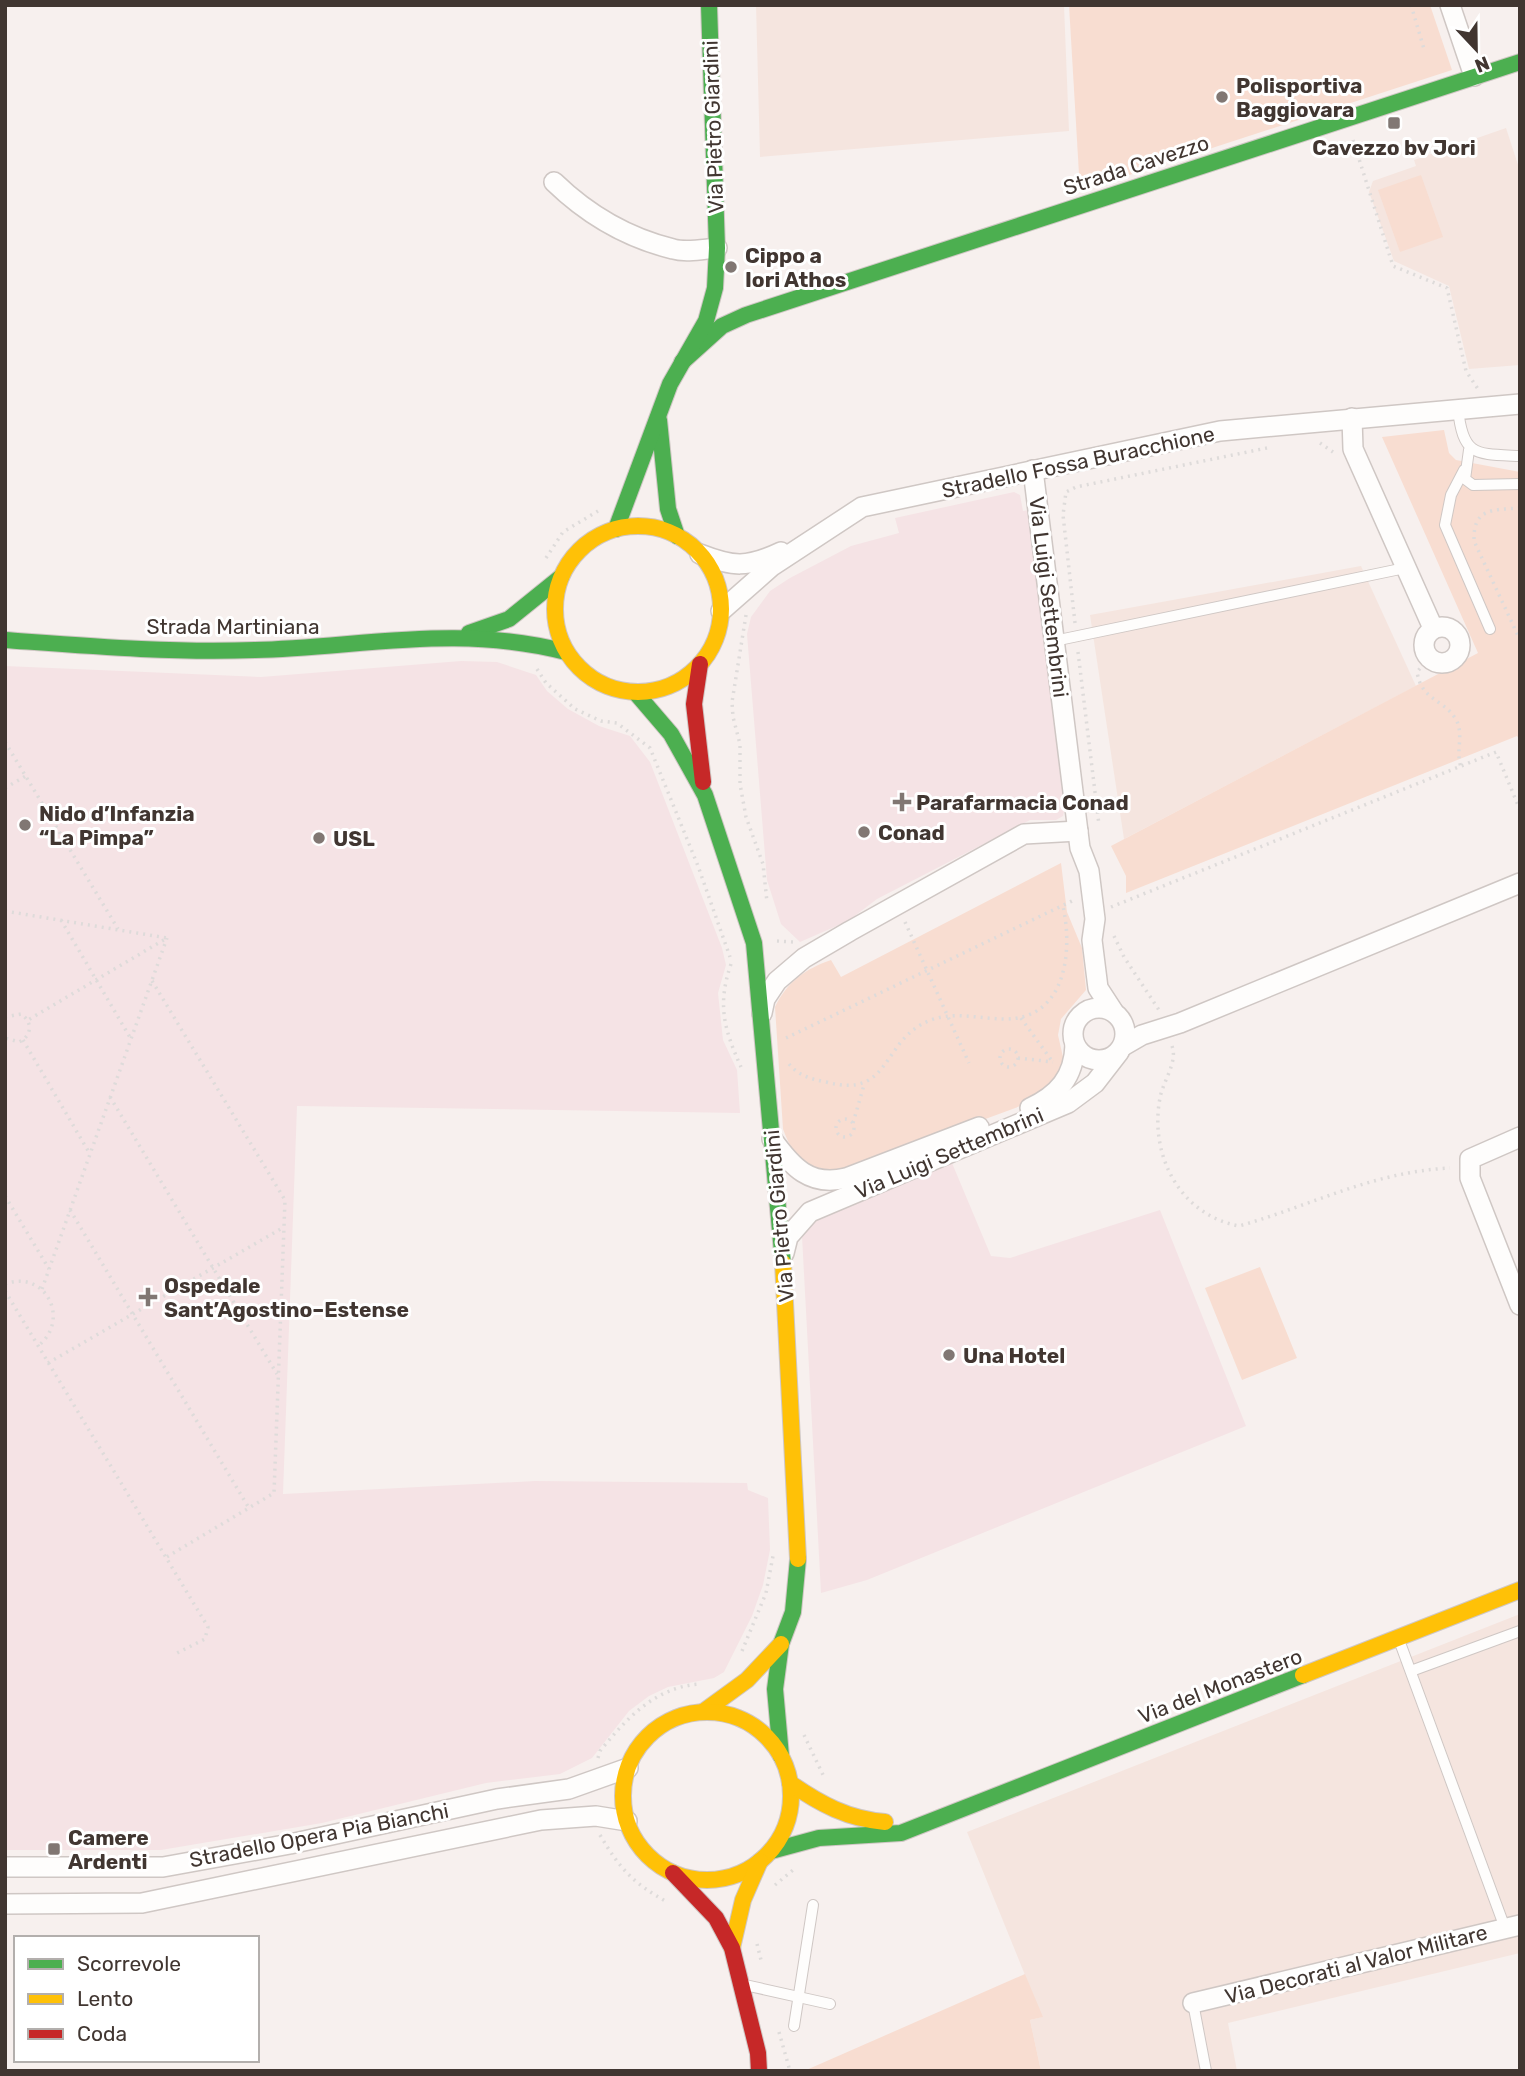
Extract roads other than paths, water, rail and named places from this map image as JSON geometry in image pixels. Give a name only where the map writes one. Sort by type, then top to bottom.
[{"type":"main road","name":"Via Pietro Giardini","points":[[615,529],[659,414],[682,362],[706,321],[715,288],[717,248],[709,5]]},
{"type":"main road","name":"Strada Cavezzo","points":[[682,362],[722,326],[766,309],[1520,62]]},
{"type":"main road","points":[[717,248],[727,283],[738,297],[766,309]]},
{"type":"main road","name":"Via Pietro Giardini","points":[[659,414],[667,509],[677,536]]},
{"type":"main road","name":"Via Pietro Giardini","points":[[700,664],[674,683],[635,692],[608,687],[584,673],[566,652],[555,615],[561,577],[572,558],[590,541],[615,529],[645,526],[677,536],[700,554],[715,579],[721,611],[716,636],[700,664],[694,704],[705,795]]},
{"type":"main road","name":"Strada Martiniana","points":[[460,636],[509,619],[561,577]]},
{"type":"main road","name":"Strada Martiniana","points":[[5,640],[163,650],[253,650],[460,636],[512,641],[566,652]]},
{"type":"main road","name":"Via Pietro Giardini","points":[[635,692],[671,734],[705,795],[754,943],[783,1254],[798,1571],[793,1612],[781,1644],[775,1689],[781,1756],[790,1783],[788,1819],[765,1856],[743,1900],[732,1948]]},
{"type":"main road","name":"Via del Monastero","points":[[765,1856],[819,1838],[901,1833],[1399,1640],[1520,1590]]},
{"type":"main road","name":"Via Pietro Giardini","points":[[703,1712],[747,1680],[781,1644]]},
{"type":"main road","name":"Via Pietro Giardini","points":[[759,2071],[732,1948],[716,1918],[673,1872],[641,1848],[627,1821],[624,1789],[628,1768],[639,1746],[657,1729],[678,1717],[703,1712],[726,1714],[748,1722],[767,1737],[781,1756]]},
{"type":"main road","name":"Via del Monastero","points":[[790,1783],[827,1809],[861,1821],[935,1819]]},
{"type":"main road","name":"Via Pietro Giardini","points":[[673,1872],[703,1880],[718,1879],[747,1870],[765,1856]]},
{"type":"street","points":[[1450,5],[1474,76]]},
{"type":"street","points":[[554,182],[580,207],[624,231],[675,250],[717,248]]},
{"type":"street","name":"Stradello Fossa Buracchione","points":[[813,537],[862,507],[1220,431],[1520,404]]},
{"type":"street","points":[[1352,418],[1353,449],[1433,628]]},
{"type":"street","name":"Via Luigi Settembrini","points":[[1033,470],[1079,840],[1072,902],[1092,940],[1098,988],[1116,1014]]},
{"type":"street","points":[[700,554],[728,565],[751,564],[813,537]]},
{"type":"street","points":[[721,611],[772,566],[813,537]]},
{"type":"street","points":[[1433,628],[1451,629],[1459,638],[1459,651],[1446,663],[1429,658],[1423,642],[1433,628]]},
{"type":"street","points":[[761,1017],[765,999],[777,981],[804,958],[1024,834],[1079,840]]},
{"type":"street","name":"Via Luigi Settembrini","points":[[1079,840],[1093,895],[1096,919],[1092,940]]},
{"type":"street","name":"Via Luigi Settembrini","points":[[783,1254],[788,1237],[810,1212],[1068,1103],[1095,1083],[1121,1049],[1163,1027],[1516,887]]},
{"type":"street","points":[[1098,988],[1085,1012],[1075,1023],[1075,1045],[1087,1058],[1104,1060],[1121,1049],[1126,1030],[1116,1014]]},
{"type":"street","points":[[1085,1012],[1099,1008],[1163,1027]]},
{"type":"street","name":"Via Luigi Settembrini","points":[[772,1139],[798,1171],[814,1179],[836,1181],[1025,1111],[1051,1096],[1068,1079],[1074,1065],[1075,1045]]},
{"type":"street","points":[[1520,1137],[1470,1159],[1470,1178],[1520,1305]]},
{"type":"street","name":"Stradello Opera Pia Bianchi","points":[[5,1867],[163,1867],[290,1844],[497,1799],[569,1789],[598,1781],[628,1768]]},
{"type":"street","name":"Stradello Opera Pia Bianchi","points":[[5,1904],[142,1903],[502,1827],[596,1816],[627,1821]]},
{"type":"street","name":"Via Decorati al Valor Militare","points":[[1193,2003],[1512,1927]]},
{"type":"lane","points":[[1457,409],[1463,441],[1469,450],[1489,455],[1520,456]]},
{"type":"lane","points":[[1469,450],[1464,470],[1451,495],[1445,525],[1490,629]]},
{"type":"lane","points":[[1464,470],[1465,479],[1473,485],[1520,484]]},
{"type":"lane","points":[[1054,641],[1405,568]]},
{"type":"lane","points":[[1410,1671],[1520,1631]]},
{"type":"lane","points":[[1399,1640],[1512,1927]]},
{"type":"lane","points":[[794,2026],[813,1905]]},
{"type":"lane","points":[[741,1984],[830,2004]]},
{"type":"lane","points":[[1193,2003],[1206,2071]]},
{"type":"place","name":"Polisportiva Baggiovara","points":[[1222,97]]},
{"type":"place","name":"Cavezzo bv Jori","points":[[1394,123]]},
{"type":"place","name":"Cippo a Iori Athos","points":[[731,267]]},
{"type":"place","name":"Parafarmacia Conad","points":[[902,802]]},
{"type":"place","name":"Nido d’Infanzia “La Pimpa”","points":[[25,825]]},
{"type":"place","name":"Conad","points":[[864,832]]},
{"type":"place","name":"USL","points":[[319,838]]},
{"type":"place","name":"Ospedale Sant’Agostino–Estense","points":[[148,1297]]},
{"type":"place","name":"Una Hotel","points":[[949,1355]]},
{"type":"place","name":"Camere Ardenti","points":[[54,1849]]}]
